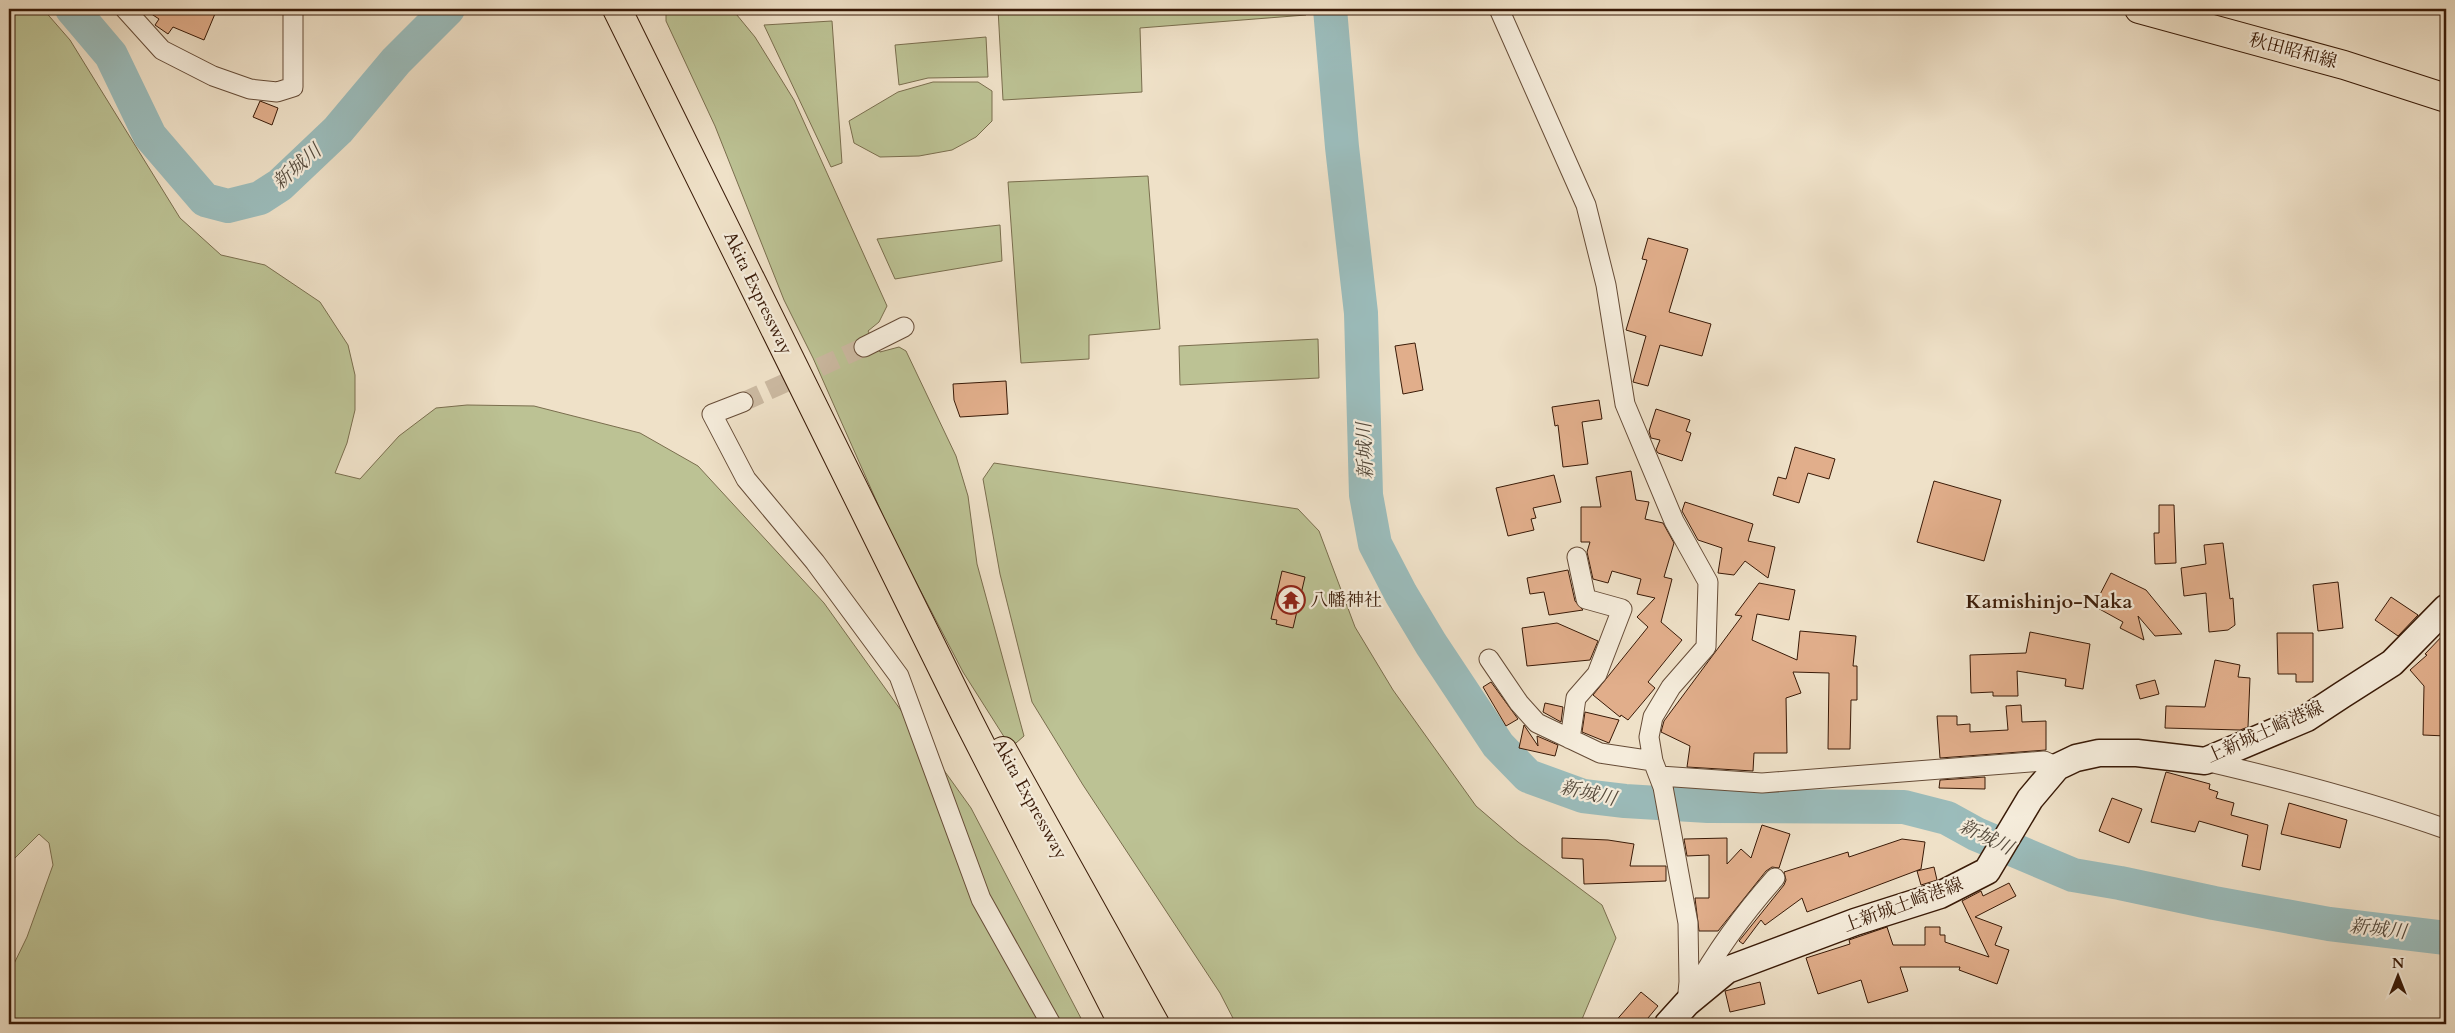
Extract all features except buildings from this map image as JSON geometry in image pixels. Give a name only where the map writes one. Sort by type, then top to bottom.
[{"type":"main road","name":"秋田昭和線","points":[[2139,9],[2344,65],[2446,98]]},
{"type":"main road","name":"Akita Expressway","points":[[620,15],[971,725],[1123,1024]]},
{"type":"main road","name":"Akita Expressway","points":[[900,578],[970,690],[1155,1024]]},
{"type":"main road","name":"上新城土崎港線","points":[[1668,1024],[1687,1003],[1727,970],[1855,922],[1940,895],[1987,871],[2030,799],[2057,767],[2076,758],[2099,753],[2137,753],[2205,761],[2306,718],[2392,663],[2446,608]]},
{"type":"street","points":[[125,9],[162,50],[228,81],[250,89],[277,92],[294,87],[293,9]]},
{"type":"street","points":[[1499,9],[1586,205],[1606,285],[1625,404],[1674,521],[1708,582],[1706,647],[1671,687],[1653,717],[1649,737],[1671,826],[1688,923],[1689,982],[1687,1003]]},
{"type":"street","points":[[864,347],[904,327]]},
{"type":"street","points":[[743,402],[712,414],[746,479],[815,562],[899,676],[981,900],[1051,1024]]},
{"type":"street","points":[[1570,739],[1576,698],[1596,674],[1622,609],[1586,599],[1578,557]]},
{"type":"street","points":[[1489,659],[1519,703],[1537,723],[1600,753],[1659,775],[1762,783],[2044,761],[2057,767]]},
{"type":"street","points":[[2205,761],[2287,780],[2377,805],[2446,829]]},
{"type":"street","points":[[1687,1003],[1712,959],[1743,914],[1775,878]]},
{"type":"green space","points":[[9,9],[43,9],[70,40],[180,218],[221,255],[265,265],[320,302],[348,345],[355,375],[355,410],[347,443],[335,473],[360,479],[399,436],[436,408],[467,405],[534,406],[640,433],[698,466],[824,603],[971,808],[1084,1024],[9,1024],[9,974],[27,937],[53,865],[49,843],[39,834],[9,864]]},
{"type":"green space","points":[[666,9],[732,9],[755,37],[794,100],[887,306],[879,322],[868,331],[880,352],[899,347],[906,351],[956,456],[968,496],[977,564],[1024,736],[1016,743],[1008,743],[963,672],[892,536],[813,358],[784,300],[715,126],[666,21]]},
{"type":"green space","points":[[998,9],[1306,9],[1306,15],[1140,28],[1142,92],[1003,100]]},
{"type":"green space","points":[[832,21],[842,163],[831,167],[764,25]]},
{"type":"green space","points":[[986,37],[988,77],[928,78],[899,85],[895,45]]},
{"type":"green space","points":[[933,82],[978,82],[992,91],[992,121],[976,137],[952,150],[919,156],[880,157],[854,143],[849,121],[898,92]]},
{"type":"green space","points":[[1148,176],[1160,329],[1089,335],[1089,359],[1021,363],[1008,182]]},
{"type":"green space","points":[[1000,225],[1002,261],[895,279],[877,239]]},
{"type":"green space","points":[[1318,339],[1319,378],[1180,385],[1179,346]]},
{"type":"green space","points":[[994,463],[1298,509],[1319,531],[1355,627],[1393,690],[1476,806],[1518,842],[1602,905],[1616,938],[1580,1024],[1236,1024],[1220,993],[1083,785],[1032,702],[1000,574],[983,479]]},
{"type":"waterway","name":"新城川","points":[[72,9],[111,55],[150,136],[205,200],[228,206],[260,198],[280,185],[338,130],[396,61],[448,9]]},
{"type":"waterway","name":"新城川","points":[[1330,9],[1342,147],[1361,313],[1366,495],[1375,544],[1401,594],[1431,644],[1498,745],[1528,776],[1583,796],[1625,801],[1708,806],[1904,807],[1947,818],[1976,834],[2073,875],[2329,924],[2446,938]]},
{"type":"tunnel","points":[[743,402],[864,347]]},
{"type":"place","name":"八幡神社","points":[[1291,600]]},
{"type":"district","name":"Kamishinjo-Naka","points":[[2049,601]]}]
